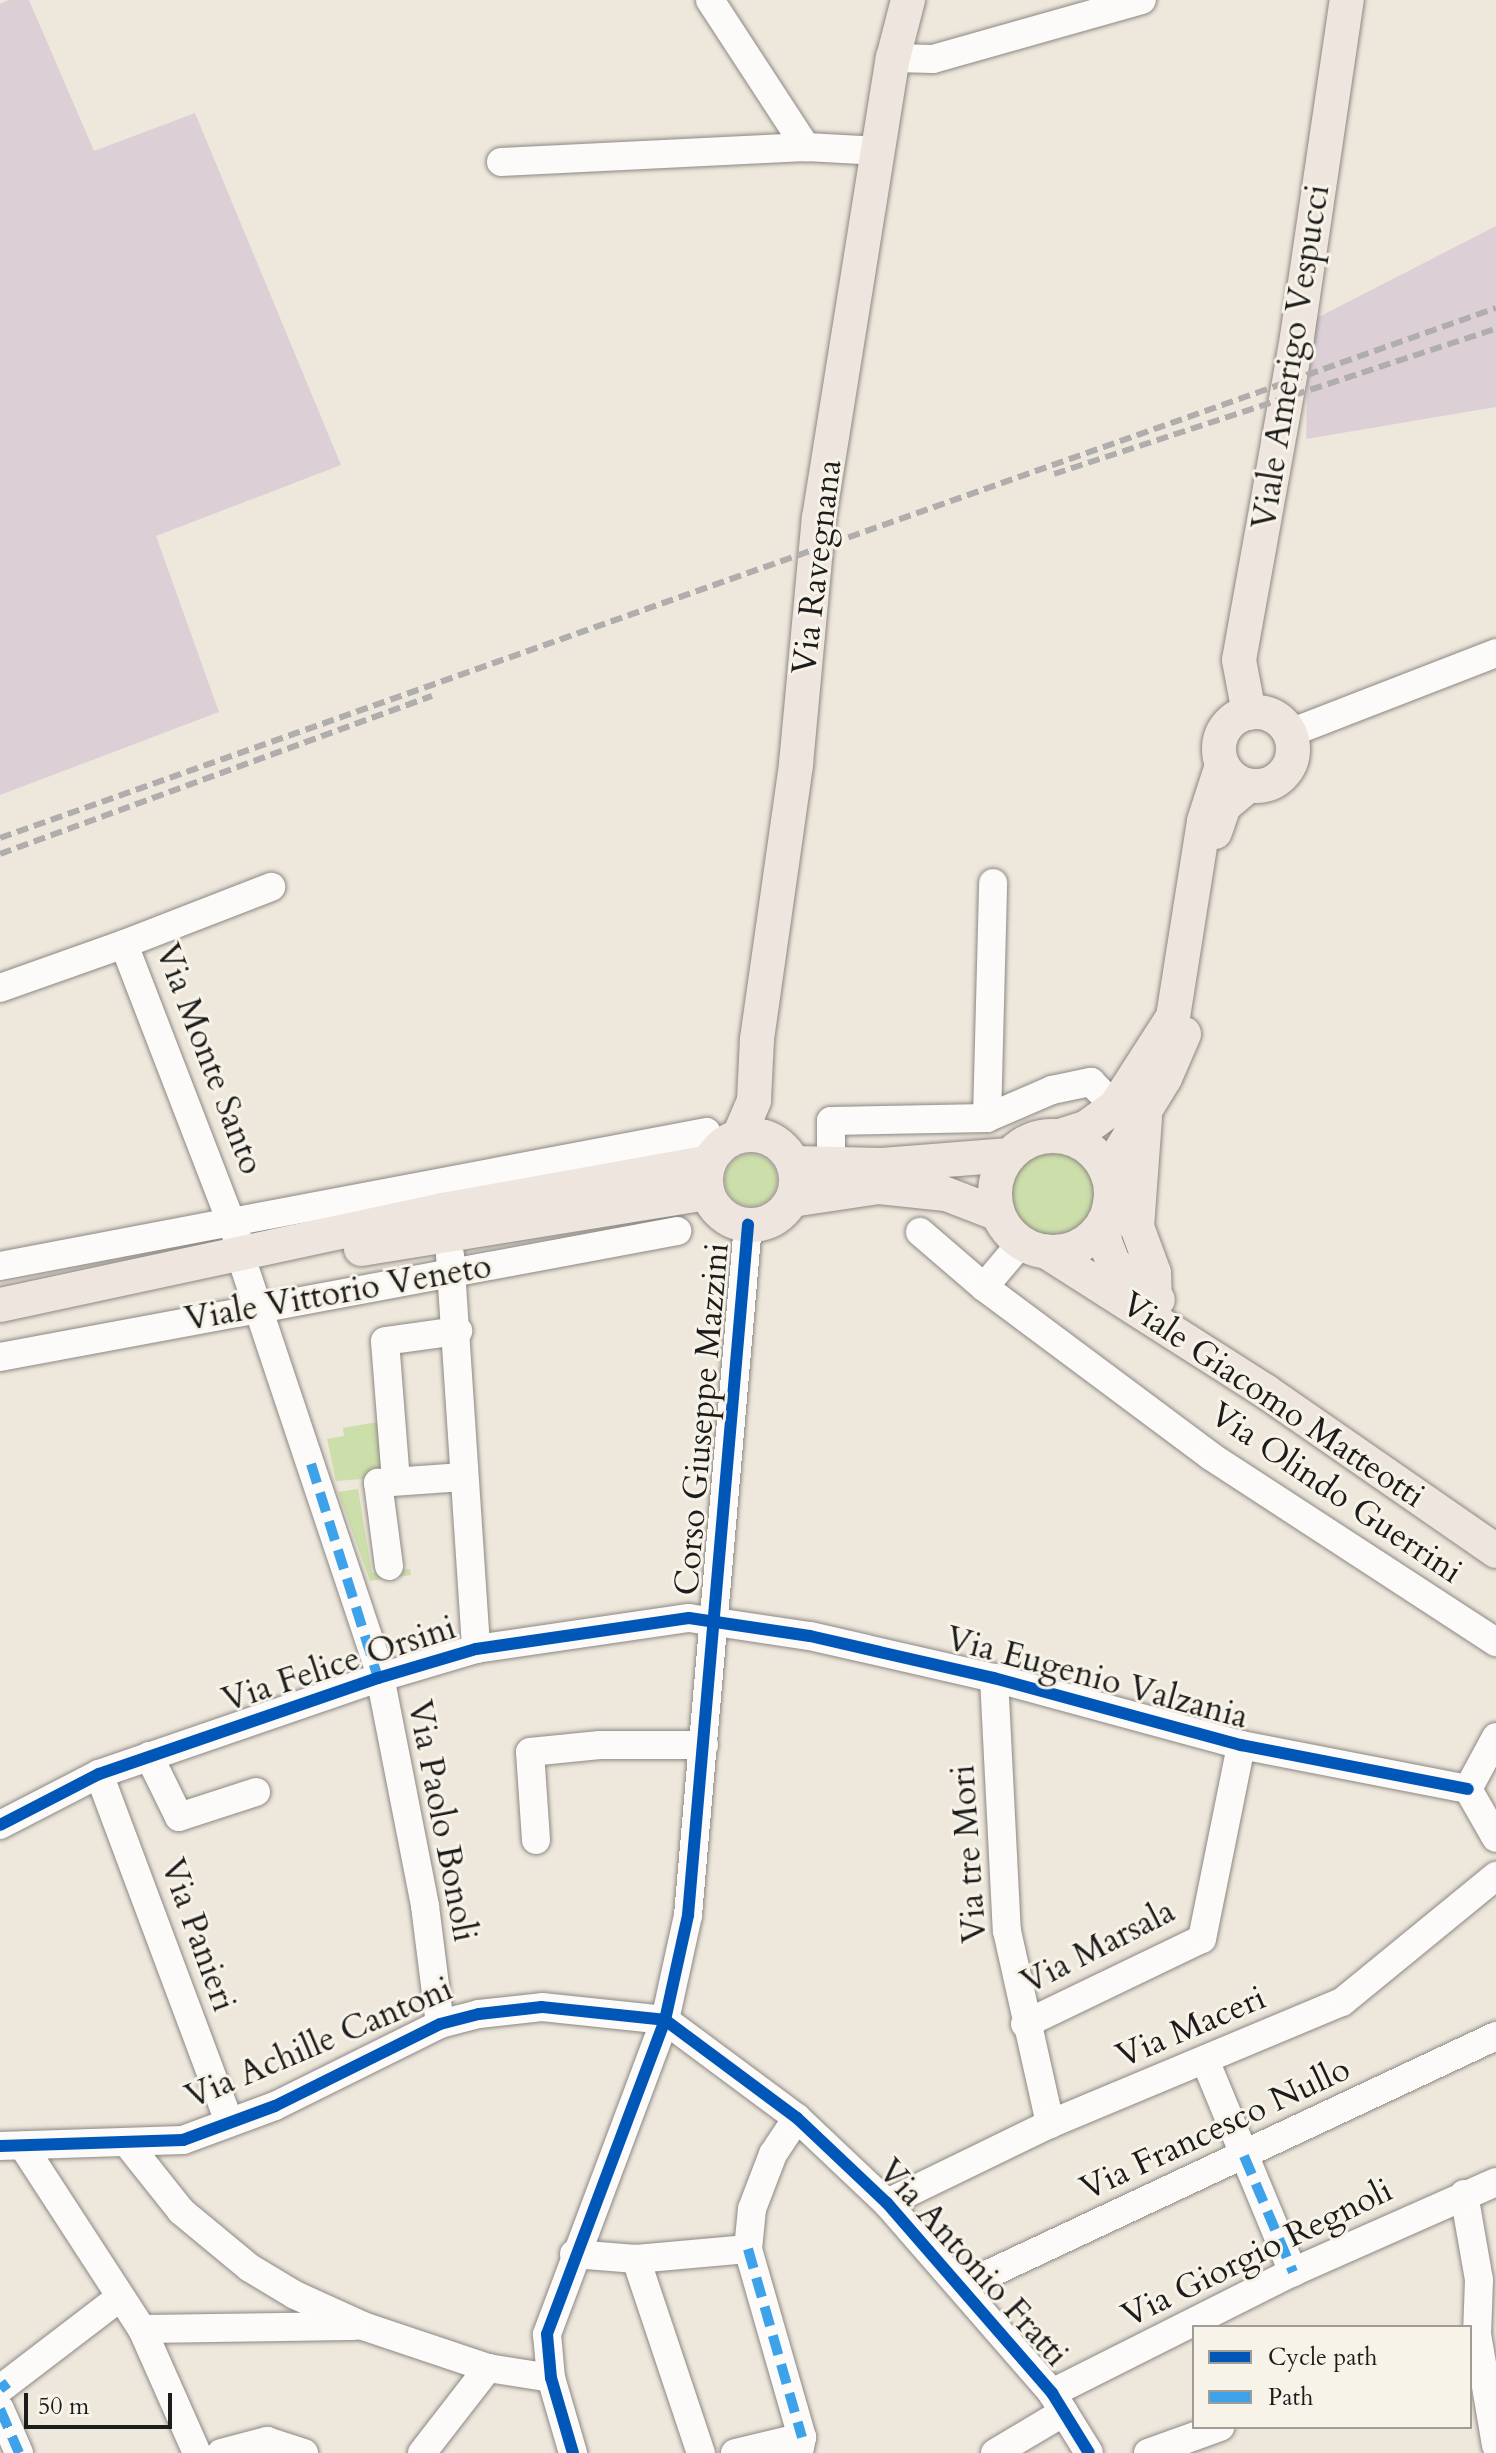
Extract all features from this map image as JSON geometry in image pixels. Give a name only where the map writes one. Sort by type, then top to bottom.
[{"type":"main road","name":"Via Ravegnana","points":[[739,1136],[754,1100],[757,1039],[796,764],[819,518],[893,58],[908,0]]},
{"type":"main road","name":"Viale Amerigo Vespucci","points":[[1249,713],[1239,660],[1297,337],[1347,0]]},
{"type":"main road","points":[[998,1214],[995,1189],[1010,1155],[1033,1139],[1060,1136],[1087,1127],[1130,1106],[1165,1078],[1186,1027],[1216,826],[1224,806],[1248,786],[1282,777],[1293,756],[1290,733],[1273,716],[1249,713],[1231,721],[1220,737],[1222,765],[1204,821],[1173,1017],[1130,1106],[1108,1188],[1088,1240],[1034,1247],[998,1214],[946,1194],[879,1187],[792,1200],[774,1219],[748,1225],[723,1215],[708,1163],[726,1142],[739,1136],[766,1137],[794,1163],[1010,1155]]},
{"type":"main road","points":[[1222,765],[1248,786]]},
{"type":"main road","points":[[1130,1106],[1137,1227],[1154,1273],[1155,1299]]},
{"type":"main road","points":[[1060,1136],[1084,1145],[1108,1188]]},
{"type":"main road","name":"Viale Vittorio Veneto","points":[[0,1305],[243,1260],[443,1211],[571,1173],[708,1163]]},
{"type":"main road","name":"Viale Vittorio Veneto","points":[[443,1211],[708,1163]]},
{"type":"main road","points":[[792,1200],[794,1163]]},
{"type":"main road","name":"Viale Giacomo Matteotti","points":[[1108,1188],[1104,1239],[1113,1263],[1155,1299],[1496,1537]]},
{"type":"main road","name":"Viale Giacomo Matteotti","points":[[1034,1247],[1265,1391],[1496,1551]]},
{"type":"street","points":[[710,0],[806,147]]},
{"type":"street","points":[[893,58],[933,59],[1142,0]]},
{"type":"street","points":[[501,162],[806,147],[880,151]]},
{"type":"street","points":[[1290,733],[1496,653]]},
{"type":"street","points":[[987,1118],[993,883]]},
{"type":"street","name":"Via Monte Santo","points":[[271,887],[124,944],[232,1224],[311,1464]]},
{"type":"street","points":[[0,988],[124,944]]},
{"type":"street","points":[[831,1164],[831,1121],[987,1118],[1052,1090],[1091,1082],[1130,1106]]},
{"type":"street","points":[[443,1211],[458,1331],[463,1477],[476,1649]]},
{"type":"street","name":"Viale Vittorio Veneto","points":[[0,1266],[232,1224],[443,1211]]},
{"type":"street","name":"Corso Giuseppe Mazzini","points":[[573,2453],[551,2378],[547,2334],[574,2254],[665,2020],[688,1915],[748,1225]]},
{"type":"street","name":"Viale Vittorio Veneto","points":[[0,1357],[257,1306],[677,1231]]},
{"type":"street","name":"Via Olindo Guerrini","points":[[920,1232],[984,1287],[1212,1457],[1496,1642]]},
{"type":"street","points":[[984,1287],[1034,1247]]},
{"type":"street","points":[[396,1481],[385,1341],[458,1331]]},
{"type":"street","name":"Via Paolo Bonoli","points":[[311,1464],[378,1678],[425,1906],[440,2024]]},
{"type":"street","points":[[389,1566],[378,1483],[463,1477]]},
{"type":"street","name":"Via Felice Orsini","points":[[0,1825],[99,1774],[378,1678],[476,1649],[689,1618],[712,1622]]},
{"type":"street","name":"Via Eugenio Valzania","points":[[712,1622],[810,1636],[994,1678],[1241,1745],[1468,1789]]},
{"type":"street","name":"Via tre Mori","points":[[994,1678],[1007,1931],[1025,2024],[1050,2124]]},
{"type":"street","points":[[1496,1737],[1468,1789],[1496,1838]]},
{"type":"street","points":[[536,1840],[530,1752],[600,1745],[704,1745]]},
{"type":"street","name":"Via Marsala","points":[[1025,2024],[1202,1939],[1241,1745]]},
{"type":"street","points":[[149,1756],[179,1817],[256,1792]]},
{"type":"street","name":"Via Panieri","points":[[99,1774],[229,2121]]},
{"type":"street","name":"Via Maceri","points":[[887,2203],[1050,2124],[1342,2002],[1496,1876]]},
{"type":"street","name":"Via Achille Cantoni","points":[[12,2146],[183,2140],[275,2106],[440,2024],[542,2007],[665,2020]]},
{"type":"street","name":"Via Antonio Fratti","points":[[665,2020],[797,2118],[887,2203],[963,2286],[1058,2403],[1089,2453]]},
{"type":"street","name":"Via Francesco Nullo","points":[[963,2286],[1496,2036]]},
{"type":"street","points":[[1205,2060],[1293,2272]]},
{"type":"street","points":[[748,2450],[800,2445],[748,2249],[752,2209],[773,2154],[797,2118]]},
{"type":"street","points":[[127,2143],[181,2211],[250,2268],[363,2326],[488,2368],[551,2378]]},
{"type":"street","points":[[12,2146],[142,2329],[197,2453]]},
{"type":"street","name":"Via Giorgio Regnoli","points":[[1198,2325],[1293,2272],[1496,2182]]},
{"type":"street","points":[[1464,2194],[1479,2280],[1473,2336],[1496,2445]]},
{"type":"street","points":[[574,2254],[636,2259],[748,2249]]},
{"type":"street","points":[[636,2259],[701,2453]]},
{"type":"street","points":[[19,2453],[3,2393],[119,2298]]},
{"type":"street","points":[[142,2329],[363,2326]]},
{"type":"street","name":"Via Giorgio Regnoli","points":[[995,2453],[1058,2403],[1192,2328]]},
{"type":"street","points":[[422,2453],[488,2368]]},
{"type":"street","points":[[1148,2453],[1214,2429]]},
{"type":"street","points":[[221,2453],[267,2441],[304,2453]]},
{"type":"shaded area","points":[[9,0],[29,0],[94,151],[195,113],[341,465],[156,536],[219,712],[0,795],[0,4]]},
{"type":"shaded area","points":[[1496,226],[1496,407],[1306,439],[1309,322]]},
{"type":"green space","points":[[1053,1152],[1069,1155],[1083,1164],[1092,1178],[1095,1194],[1092,1210],[1083,1224],[1069,1233],[1053,1236],[1037,1233],[1023,1224],[1014,1210],[1011,1194],[1014,1178],[1023,1164],[1037,1155]]},
{"type":"green space","points":[[751,1154],[769,1162],[777,1180],[769,1198],[751,1206],[733,1198],[725,1180],[733,1162]]},
{"type":"green space","points":[[383,1421],[390,1477],[336,1481],[327,1439],[344,1436],[343,1428]]},
{"type":"green space","points":[[358,1489],[372,1573],[410,1569],[411,1575],[370,1581],[338,1492]]},
{"type":"railway","points":[[0,838],[1496,308]]},
{"type":"railway","points":[[1054,474],[1496,329]]},
{"type":"railway","points":[[0,854],[432,696]]},
{"type":"marked path","points":[[311,1464],[378,1678]]},
{"type":"marked path","points":[[1244,2156],[1293,2272]]},
{"type":"marked path","points":[[748,2249],[802,2437]]},
{"type":"marked path","points":[[0,2389],[8,2383]]},
{"type":"marked path","points":[[0,2409],[19,2453]]},
{"type":"cycle path","points":[[573,2453],[551,2378],[547,2334],[665,2020],[688,1915],[748,1225]]},
{"type":"cycle path","points":[[0,1825],[99,1774],[378,1678],[476,1649],[689,1618],[810,1636],[994,1678],[1241,1745],[1468,1789]]},
{"type":"cycle path","points":[[0,2146],[183,2140],[275,2106],[440,2024],[479,2014],[542,2007],[665,2020],[797,2118],[887,2203],[1052,2393],[1089,2453]]}]
